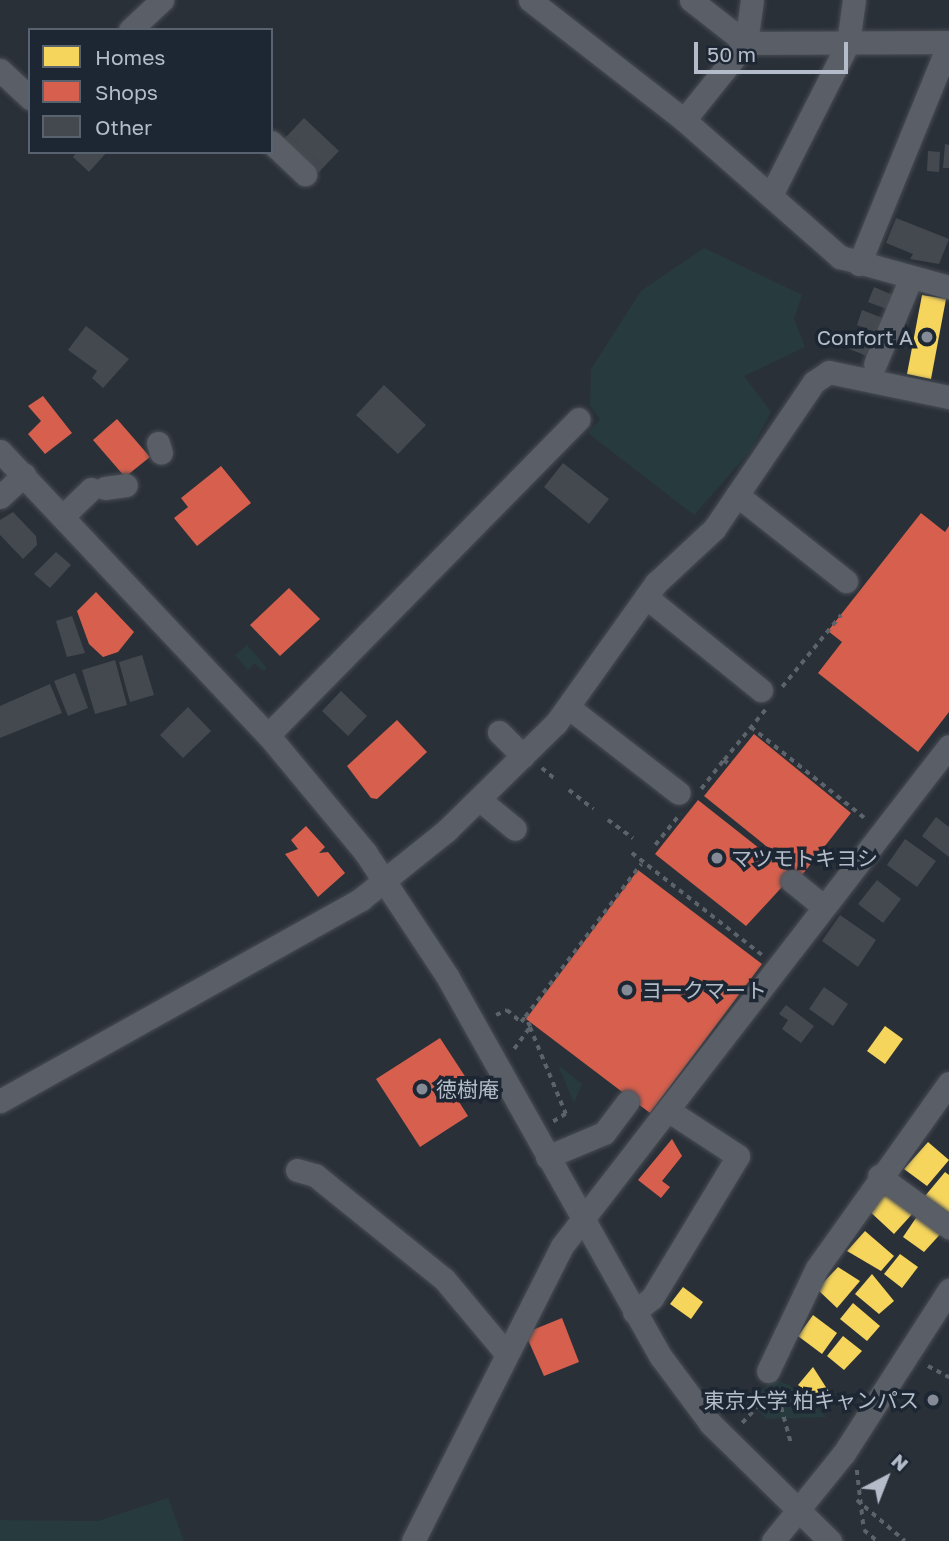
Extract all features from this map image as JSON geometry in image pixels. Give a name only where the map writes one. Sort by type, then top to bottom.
[{"type":"street","points":[[142,26],[162,0]]},
{"type":"street","points":[[530,0],[684,120],[840,257],[910,280],[949,287]]},
{"type":"street","points":[[691,0],[747,43],[949,43],[859,264]]},
{"type":"street","points":[[684,120],[747,43],[752,0]]},
{"type":"street","points":[[771,195],[848,43],[854,0]]},
{"type":"street","points":[[0,70],[28,96]]},
{"type":"street","points":[[273,144],[305,174]]},
{"type":"street","points":[[876,364],[910,280]]},
{"type":"street","points":[[0,1101],[387,881],[530,760],[646,597],[705,540],[814,382],[829,372],[949,397]]},
{"type":"street","points":[[268,735],[579,419]]},
{"type":"street","points":[[0,452],[268,735],[387,881],[634,1312],[711,1424],[830,1541]]},
{"type":"street","points":[[0,497],[24,475]]},
{"type":"street","points":[[63,516],[108,488]]},
{"type":"street","points":[[737,495],[846,581]]},
{"type":"street","points":[[646,597],[761,690]]},
{"type":"street","points":[[568,707],[679,793]]},
{"type":"street","points":[[499,732],[530,760]]},
{"type":"street","points":[[413,1541],[505,1352],[580,1221],[669,1111],[949,746]]},
{"type":"street","points":[[480,800],[515,829]]},
{"type":"street","points":[[788,887],[820,912]]},
{"type":"street","points":[[772,1379],[817,1268],[879,1176],[949,1083]]},
{"type":"street","points":[[547,1157],[604,1133],[626,1102]]},
{"type":"street","points":[[634,1312],[652,1298],[738,1156],[669,1111]]},
{"type":"street","points":[[297,1170],[315,1175],[443,1279],[505,1352]]},
{"type":"street","points":[[879,1176],[949,1227]]},
{"type":"street","points":[[773,1541],[799,1513],[949,1290]]},
{"type":"path","points":[[751,727],[883,832]]},
{"type":"path","points":[[530,760],[554,778]]},
{"type":"path","points":[[569,790],[593,809]]},
{"type":"path","points":[[608,820],[633,838]]},
{"type":"path","points":[[632,853],[777,968]]},
{"type":"path","points":[[496,1015],[507,1010],[521,1022],[641,864]]},
{"type":"path","points":[[525,1017],[566,1114],[553,1122]]},
{"type":"path","points":[[514,1049],[530,1027]]},
{"type":"path","points":[[921,1376],[929,1364],[949,1377]]},
{"type":"path","points":[[742,1423],[772,1379]]},
{"type":"path","points":[[772,1379],[791,1443]]},
{"type":"path","points":[[857,1467],[856,1499],[864,1530],[877,1541]]},
{"type":"path","points":[[856,1499],[905,1541]]},
{"type":"green space","points":[[704,248],[802,295],[794,319],[805,347],[744,376],[771,412],[752,449],[694,515],[588,433],[600,419],[590,406],[591,369],[641,291]]},
{"type":"green space","points":[[247,645],[267,668],[262,671],[255,663],[248,670],[235,655]]},
{"type":"green space","points":[[558,1065],[582,1084],[574,1103]]},
{"type":"green space","points":[[773,1379],[789,1385],[827,1417],[767,1419],[750,1402]]},
{"type":"green space","points":[[168,1498],[184,1541],[0,1541],[0,1520],[98,1521]]},
{"type":"building: Homes","name":"Confort A","points":[[922,295],[946,299],[931,379],[907,374]]},
{"type":"building: Homes","points":[[885,1026],[903,1039],[885,1064],[867,1051]]},
{"type":"building: Homes","points":[[928,1142],[949,1160],[927,1186],[904,1169]]},
{"type":"building: Homes","points":[[945,1172],[949,1175],[949,1213],[925,1196]]},
{"type":"building: Homes","points":[[887,1187],[914,1212],[894,1234],[866,1208]]},
{"type":"building: Homes","points":[[920,1212],[944,1230],[924,1252],[903,1237]]},
{"type":"building: Homes","points":[[865,1231],[894,1256],[881,1271],[847,1251]]},
{"type":"building: Homes","points":[[900,1254],[918,1267],[902,1288],[884,1274]]},
{"type":"building: Homes","points":[[838,1267],[860,1281],[837,1308],[817,1289]]},
{"type":"building: Homes","points":[[872,1274],[894,1301],[879,1314],[855,1294]]},
{"type":"building: Homes","points":[[683,1287],[703,1302],[691,1319],[670,1304]]},
{"type":"building: Homes","points":[[853,1303],[880,1326],[867,1341],[840,1319]]},
{"type":"building: Homes","points":[[813,1315],[837,1333],[822,1354],[798,1336]]},
{"type":"building: Homes","points":[[843,1336],[862,1351],[844,1370],[827,1356]]},
{"type":"building: Homes","points":[[813,1367],[831,1395],[823,1402],[798,1385]]},
{"type":"building: Shops","points":[[43,396],[72,433],[45,454],[28,434],[41,421],[28,406]]},
{"type":"building: Shops","points":[[117,419],[150,457],[125,477],[93,440]]},
{"type":"building: Shops","points":[[221,466],[251,503],[197,546],[174,518],[188,507],[181,498]]},
{"type":"building: Shops","points":[[921,513],[945,532],[949,526],[949,712],[918,752],[818,673],[842,642],[828,631]]},
{"type":"building: Shops","points":[[289,588],[320,619],[280,656],[250,625]]},
{"type":"building: Shops","points":[[96,592],[134,632],[118,652],[103,657],[89,644],[77,611]]},
{"type":"building: Shops","points":[[397,720],[427,752],[377,799],[371,798],[347,766]]},
{"type":"building: Shops","points":[[754,734],[851,813],[802,875],[704,796]]},
{"type":"building: Shops","points":[[698,800],[793,875],[746,926],[655,854]]},
{"type":"building: Shops","points":[[306,826],[325,847],[319,853],[328,852],[345,873],[318,897],[285,854],[298,849],[291,840]]},
{"type":"building: Shops","points":[[638,870],[762,964],[650,1113],[526,1019]]},
{"type":"building: Shops","name":"徳樹庵","points":[[440,1038],[470,1084],[454,1094],[468,1116],[420,1147],[376,1079]]},
{"type":"building: Shops","points":[[672,1139],[682,1156],[662,1181],[670,1187],[661,1198],[638,1180]]},
{"type":"building: Shops","points":[[562,1318],[579,1362],[544,1376],[525,1333]]},
{"type":"building: Other","points":[[304,118],[339,151],[318,173],[284,139]]},
{"type":"building: Other","points":[[945,144],[949,145],[949,168],[943,168]]},
{"type":"building: Other","points":[[928,151],[940,152],[939,172],[927,171]]},
{"type":"building: Other","points":[[75,154],[105,154],[89,172],[73,157]]},
{"type":"building: Other","points":[[896,218],[949,239],[939,264],[910,259],[913,254],[886,243]]},
{"type":"building: Other","points":[[874,287],[895,296],[889,310],[868,302]]},
{"type":"building: Other","points":[[862,310],[885,319],[879,334],[857,325]]},
{"type":"building: Other","points":[[86,326],[129,359],[103,388],[92,378],[97,371],[68,350]]},
{"type":"building: Other","points":[[853,334],[875,343],[869,357],[847,348]]},
{"type":"building: Other","points":[[384,385],[426,425],[398,454],[356,415]]},
{"type":"building: Other","points":[[563,463],[609,499],[589,524],[544,487]]},
{"type":"building: Other","points":[[13,512],[36,536],[37,545],[23,559],[0,535],[0,520]]},
{"type":"building: Other","points":[[56,552],[71,565],[50,588],[34,574]]},
{"type":"building: Other","points":[[72,616],[85,653],[67,657],[56,621]]},
{"type":"building: Other","points":[[142,655],[154,695],[130,702],[119,662]]},
{"type":"building: Other","points":[[115,660],[127,705],[95,714],[82,670]]},
{"type":"building: Other","points":[[75,673],[88,708],[68,716],[54,681]]},
{"type":"building: Other","points":[[50,684],[62,713],[0,738],[0,706]]},
{"type":"building: Other","points":[[341,691],[367,716],[348,736],[322,711]]},
{"type":"building: Other","points":[[188,707],[211,731],[183,758],[160,735]]},
{"type":"building: Other","points":[[936,817],[949,827],[949,857],[922,836]]},
{"type":"building: Other","points":[[905,839],[936,861],[917,887],[887,865]]},
{"type":"building: Other","points":[[877,880],[901,899],[883,923],[858,904]]},
{"type":"building: Other","points":[[840,915],[876,940],[858,967],[822,941]]},
{"type":"building: Other","points":[[824,987],[848,1004],[833,1026],[809,1009]]},
{"type":"building: Other","points":[[786,1005],[814,1026],[801,1043],[782,1029],[788,1020],[779,1014]]},
{"type":"place","name":"Confort A","points":[[927,337]]},
{"type":"place","name":"マツモトキヨシ","points":[[717,858]]},
{"type":"place","name":"ヨークマート","points":[[627,990]]},
{"type":"place","name":"徳樹庵","points":[[422,1089]]},
{"type":"place","name":"東京大学 柏キャンパス","points":[[933,1400]]}]
